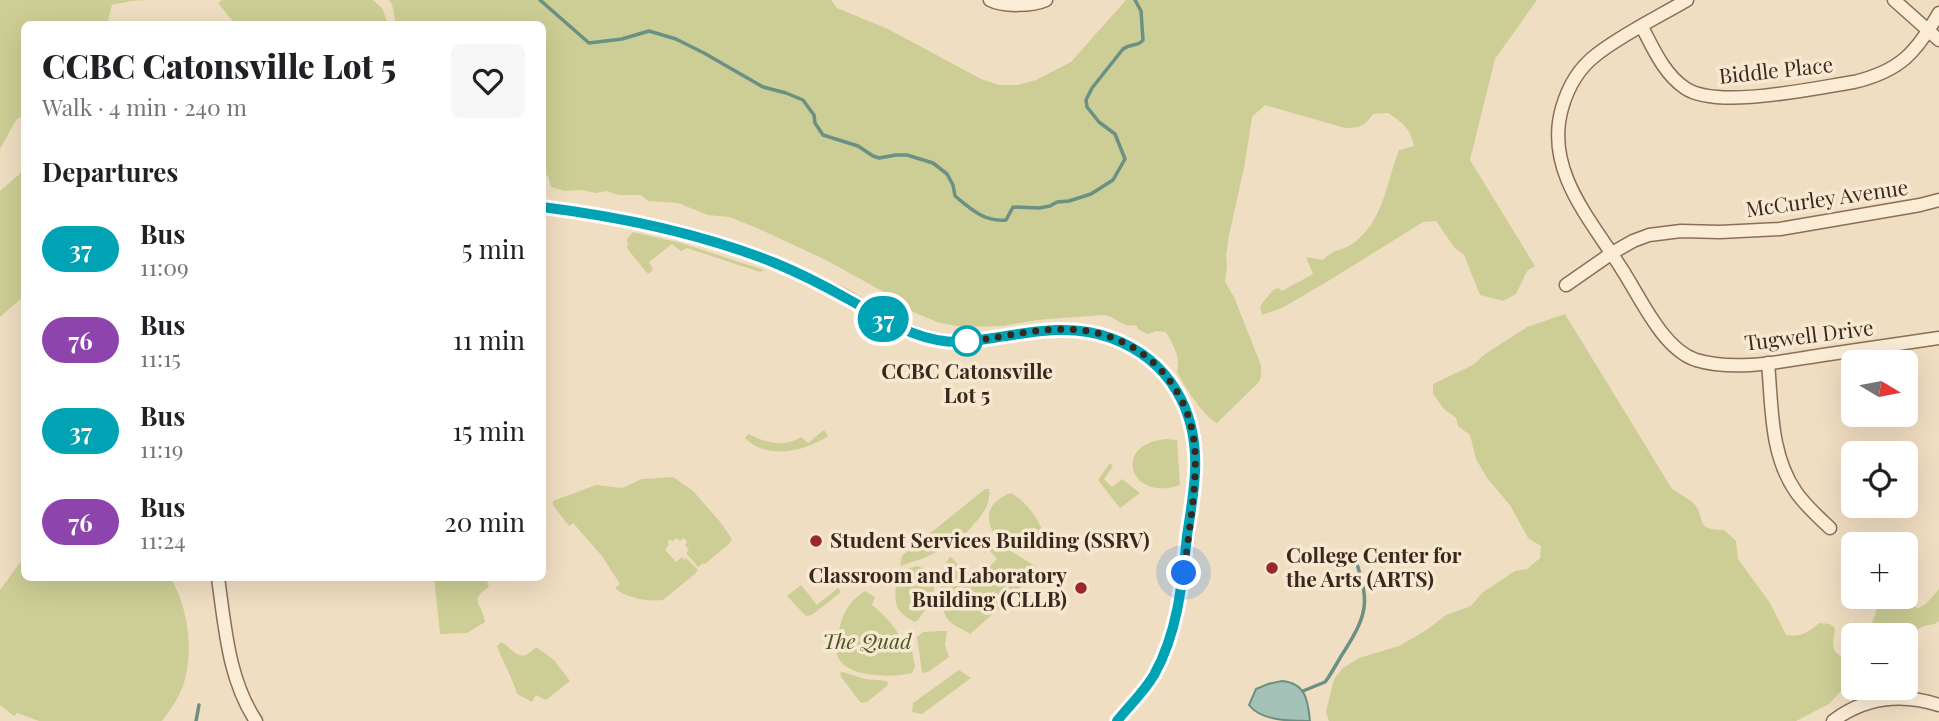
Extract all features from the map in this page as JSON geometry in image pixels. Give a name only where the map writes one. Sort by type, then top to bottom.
[{"type":"street","points":[[990,0],[1000,4],[1038,3],[1046,0]]},
{"type":"street","name":"Tugwell Drive","points":[[1687,0],[1607,46],[1593,57],[1572,82],[1559,118],[1559,155],[1571,189],[1659,328],[1679,350],[1693,359],[1711,363],[1768,363],[1939,338]]},
{"type":"street","points":[[1894,0],[1934,35]]},
{"type":"street","name":"Biddle Place","points":[[1642,27],[1664,67],[1686,90],[1719,98],[1740,98],[1870,78],[1906,59],[1934,35],[1939,13]]},
{"type":"street","name":"McCurley Avenue","points":[[1566,285],[1633,241],[1663,232],[1780,229],[1939,200]]},
{"type":"street","points":[[546,208],[638,222],[721,243],[803,276],[894,325],[928,339],[964,342],[1051,330],[1080,330],[1122,342],[1152,360],[1175,388],[1193,433],[1193,497],[1178,609],[1168,644],[1153,676],[1117,721]]},
{"type":"street","points":[[1768,363],[1774,431],[1785,472],[1808,507],[1830,528]]},
{"type":"street","points":[[218,581],[230,656],[238,685],[256,721]]},
{"type":"street","points":[[1833,721],[1846,711],[1882,699],[1903,697],[1939,705]]},
{"type":"green space","points":[[0,0],[147,0],[112,5],[108,21],[21,21],[21,117],[16,120],[0,149]]},
{"type":"green space","points":[[222,0],[373,0],[382,8],[387,21],[233,21],[218,3]]},
{"type":"green space","points":[[389,0],[831,0],[837,8],[888,29],[981,79],[999,85],[1018,85],[1036,80],[1071,62],[1126,0],[1537,0],[1495,59],[1470,160],[1535,266],[1527,271],[1516,294],[1503,301],[1480,295],[1464,255],[1454,247],[1436,221],[1423,222],[1282,308],[1262,315],[1260,306],[1273,290],[1278,288],[1282,291],[1313,274],[1306,257],[1323,260],[1363,235],[1378,213],[1399,150],[1414,146],[1405,127],[1388,113],[1373,114],[1361,125],[1345,128],[1265,105],[1252,117],[1229,235],[1225,282],[1234,297],[1261,365],[1261,376],[1259,382],[1217,423],[1200,407],[1177,372],[1177,356],[1166,332],[1147,334],[1136,325],[1127,325],[1103,315],[1037,320],[1003,326],[963,327],[940,323],[913,312],[900,301],[826,260],[729,217],[708,215],[678,203],[648,201],[641,195],[619,195],[606,191],[565,191],[551,187],[546,174],[546,21],[395,21]]},
{"type":"green space","points":[[21,173],[21,299],[0,317],[0,191]]},
{"type":"green space","points":[[633,232],[681,243],[764,270],[760,272],[687,248],[681,251],[672,244],[649,262],[653,269],[647,273],[626,247],[627,239]]},
{"type":"green space","points":[[1565,314],[1672,489],[1692,502],[1704,525],[1724,530],[1736,541],[1738,559],[1770,603],[1786,635],[1804,634],[1819,623],[1830,624],[1835,628],[1833,643],[1841,657],[1841,691],[1829,704],[1796,721],[1329,721],[1326,712],[1334,679],[1343,668],[1359,658],[1399,646],[1446,615],[1471,606],[1482,593],[1515,571],[1527,569],[1540,558],[1541,546],[1528,538],[1510,505],[1487,478],[1476,459],[1470,435],[1458,426],[1456,418],[1444,409],[1433,394],[1433,384],[1473,365],[1527,327]]},
{"type":"green space","points":[[824,430],[828,436],[809,446],[786,451],[764,450],[745,438],[749,434],[768,442],[782,443],[801,437],[808,443]]},
{"type":"green space","points":[[1177,440],[1180,485],[1163,488],[1149,486],[1139,479],[1133,470],[1133,460],[1138,450],[1149,443]]},
{"type":"green space","points":[[1110,463],[1113,466],[1104,479],[1112,487],[1122,479],[1140,493],[1120,508],[1098,480]]},
{"type":"green space","points":[[673,477],[693,491],[732,539],[705,564],[698,567],[686,553],[689,550],[684,538],[680,541],[676,538],[672,542],[671,539],[665,550],[676,562],[682,557],[684,560],[686,558],[698,570],[696,573],[663,600],[631,597],[615,588],[620,584],[602,556],[573,523],[569,526],[553,505],[553,501],[596,485],[622,488],[642,479]]},
{"type":"green space","points":[[985,489],[989,489],[986,507],[966,533],[954,535],[949,546],[900,566],[902,556]]},
{"type":"green space","points":[[1011,493],[1027,506],[1042,528],[1044,535],[1034,548],[1023,551],[1012,549],[1001,542],[989,522],[990,511],[997,501]]},
{"type":"green space","name":"The Quad","points":[[975,539],[1014,553],[1035,566],[1037,572],[970,634],[950,622],[945,615],[940,590],[943,572],[950,557],[973,582],[990,570],[990,566],[997,559],[989,550],[984,553],[973,541],[968,545],[966,543]]},
{"type":"green space","points":[[21,561],[21,581],[172,581],[185,615],[189,657],[182,688],[162,721],[39,721],[17,713],[14,716],[0,705],[0,590]]},
{"type":"green space","name":"The Quad","points":[[917,566],[928,570],[934,582],[934,589],[926,608],[914,622],[898,609],[895,594],[901,573]]},
{"type":"green space","points":[[434,581],[487,581],[489,587],[478,599],[485,622],[467,633],[440,634]]},
{"type":"green space","points":[[801,585],[817,605],[838,588],[841,592],[812,615],[806,616],[787,596]]},
{"type":"green space","points":[[1939,589],[1939,621],[1935,624],[1918,629],[1918,623],[1872,623],[1877,609],[1918,609]]},
{"type":"green space","name":"The Quad","points":[[865,591],[875,597],[872,605],[892,625],[905,650],[912,651],[915,666],[912,673],[881,676],[858,672],[841,662],[836,647],[842,620],[852,602]]},
{"type":"green space","name":"The Quad","points":[[947,631],[945,645],[949,657],[928,672],[922,672],[917,637],[923,632]]},
{"type":"green space","points":[[501,642],[521,655],[536,647],[554,660],[570,681],[546,700],[536,695],[532,702],[517,694],[497,646]]},
{"type":"green space","points":[[959,670],[971,678],[922,714],[912,712],[913,703]]},
{"type":"green space","name":"The Quad","points":[[840,673],[888,683],[867,702],[861,703],[841,677]]},
{"type":"water","points":[[1282,681],[1290,682],[1301,689],[1307,700],[1310,721],[1268,717],[1249,705],[1256,689]]},
{"type":"waterway","points":[[540,0],[589,43],[622,39],[649,31],[676,39],[763,87],[803,100],[814,115],[815,123],[823,135],[858,146],[879,158],[907,155],[933,163],[947,174],[955,196],[978,214],[998,220],[1006,220],[1013,207],[1039,208],[1069,201],[1091,194],[1113,180],[1125,159],[1115,134],[1099,122],[1087,107],[1086,100],[1092,88],[1123,49],[1143,40],[1141,11],[1135,0]]},
{"type":"waterway","points":[[1303,691],[1325,682],[1359,626],[1364,596],[1355,558]]},
{"type":"waterway","points":[[196,721],[199,705]]},
{"type":"bus line","name":"37","points":[[546,208],[638,222],[721,243],[797,273],[909,333],[928,339],[964,342],[1051,330],[1080,330],[1122,342],[1152,360],[1175,388],[1193,433],[1193,497],[1178,609],[1168,644],[1153,676],[1117,721]]},
{"type":"place","name":"CCBC Catonsville Lot 5","points":[[967,341]]},
{"type":"place","name":"Student Services Building (SSRV)","points":[[816,541]]},
{"type":"place","name":"College Center for the Arts (ARTS)","points":[[1272,568]]},
{"type":"place","name":"Classroom and Laboratory Building (CLLB)","points":[[1081,588]]},
{"type":"route","points":[[967,341],[964,342],[1051,330],[1080,330],[1122,342],[1159,367],[1175,388],[1193,433],[1195,472],[1184,573]]}]
